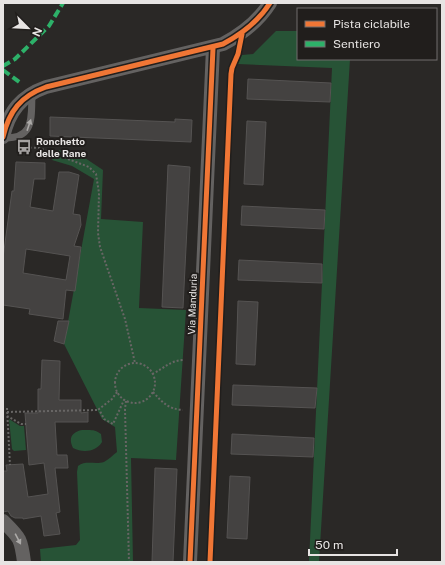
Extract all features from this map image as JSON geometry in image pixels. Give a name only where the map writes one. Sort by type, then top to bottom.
[{"type":"street","points":[[6,140],[7,123],[13,112],[21,101],[32,93],[46,88],[213,48],[247,30],[270,3]]},
{"type":"street","name":"Via Manduria","points":[[190,562],[213,48]]},
{"type":"street","points":[[3,521],[19,537],[22,545],[24,562]]},
{"type":"lane","points":[[6,140],[18,137],[26,132],[31,120],[32,93]]},
{"type":"path","points":[[6,140],[37,148],[89,167],[96,174],[99,193],[98,233],[100,247],[125,319],[135,363]]},
{"type":"path","points":[[152,374],[170,363],[183,360]]},
{"type":"path","points":[[135,363],[145,366],[152,374],[155,383],[153,392],[149,397],[139,403],[125,401],[117,392],[115,387],[117,375],[124,367],[135,363]]},
{"type":"path","points":[[7,414],[98,410],[112,399],[117,392]]},
{"type":"path","points":[[153,392],[166,405],[174,409],[183,410]]},
{"type":"path","points":[[98,410],[104,419],[113,424],[125,401]]},
{"type":"path","points":[[125,401],[129,562]]},
{"type":"path","points":[[7,408],[10,465]]},
{"type":"path","points":[[7,414],[21,424],[26,424]]},
{"type":"green space","points":[[276,31],[297,31],[297,60],[350,60],[319,562],[309,562],[332,68],[238,64],[242,55],[253,54]]},
{"type":"green space","points":[[59,150],[85,158],[103,170],[101,219],[143,222],[139,308],[186,310],[176,460],[131,458],[133,562],[41,562],[40,549],[76,545],[80,540],[78,466],[84,463],[104,462],[117,452],[115,427],[102,419],[64,344],[94,179],[72,166],[52,160]]},
{"type":"green space","points":[[9,419],[20,426],[24,426],[26,450],[14,451],[12,449]]},
{"type":"green space","points":[[82,430],[99,432],[101,434],[102,442],[96,448],[89,451],[81,451],[73,448],[71,438],[73,434]]},
{"type":"building","points":[[248,79],[331,83],[330,102],[247,99]]},
{"type":"building","points":[[50,117],[175,122],[175,119],[192,120],[191,142],[50,136]]},
{"type":"building","points":[[247,121],[266,122],[263,185],[244,184]]},
{"type":"building","points":[[16,162],[45,163],[45,179],[34,179],[30,207],[53,211],[59,172],[69,172],[79,175],[73,214],[80,215],[81,225],[74,246],[81,247],[75,291],[66,290],[63,319],[29,314],[30,309],[3,305],[3,258],[12,191],[14,191]],"holes":[[[26,249],[70,256],[66,280],[23,273]]]},
{"type":"building","points":[[168,165],[190,167],[183,308],[162,307]]},
{"type":"building","points":[[242,206],[325,210],[324,229],[241,225]]},
{"type":"building","points":[[239,260],[322,264],[322,283],[238,280]]},
{"type":"building","points":[[238,301],[258,302],[255,365],[236,364]]},
{"type":"building","points":[[58,321],[69,321],[64,344],[54,341]]},
{"type":"building","points":[[42,360],[60,361],[59,400],[81,400],[81,413],[88,412],[88,422],[55,422],[57,455],[67,455],[68,468],[55,468],[60,512],[56,513],[60,534],[44,536],[41,516],[23,519],[11,516],[8,511],[3,512],[3,471],[7,471],[6,465],[23,464],[28,497],[48,494],[44,463],[29,465],[25,413],[38,413],[38,389],[41,389]]},
{"type":"building","points":[[233,385],[317,388],[315,408],[232,405]]},
{"type":"building","points":[[232,434],[314,438],[313,457],[231,454]]},
{"type":"building","points":[[155,468],[177,469],[173,562],[152,562]]},
{"type":"building","points":[[230,476],[250,477],[247,539],[227,538]]},
{"type":"marked path","points":[[3,66],[15,59],[49,26],[63,3]]},
{"type":"marked path","points":[[3,70],[22,84]]},
{"type":"cycle path","points":[[3,137],[9,119],[17,106],[37,91],[46,87],[223,44],[249,27],[270,3]]},
{"type":"cycle path","points":[[210,562],[231,74],[238,54],[242,34]]},
{"type":"cycle path","points":[[190,562],[213,48]]},
{"type":"place","name":"Ronchetto delle Rane","points":[[24,147]]}]
